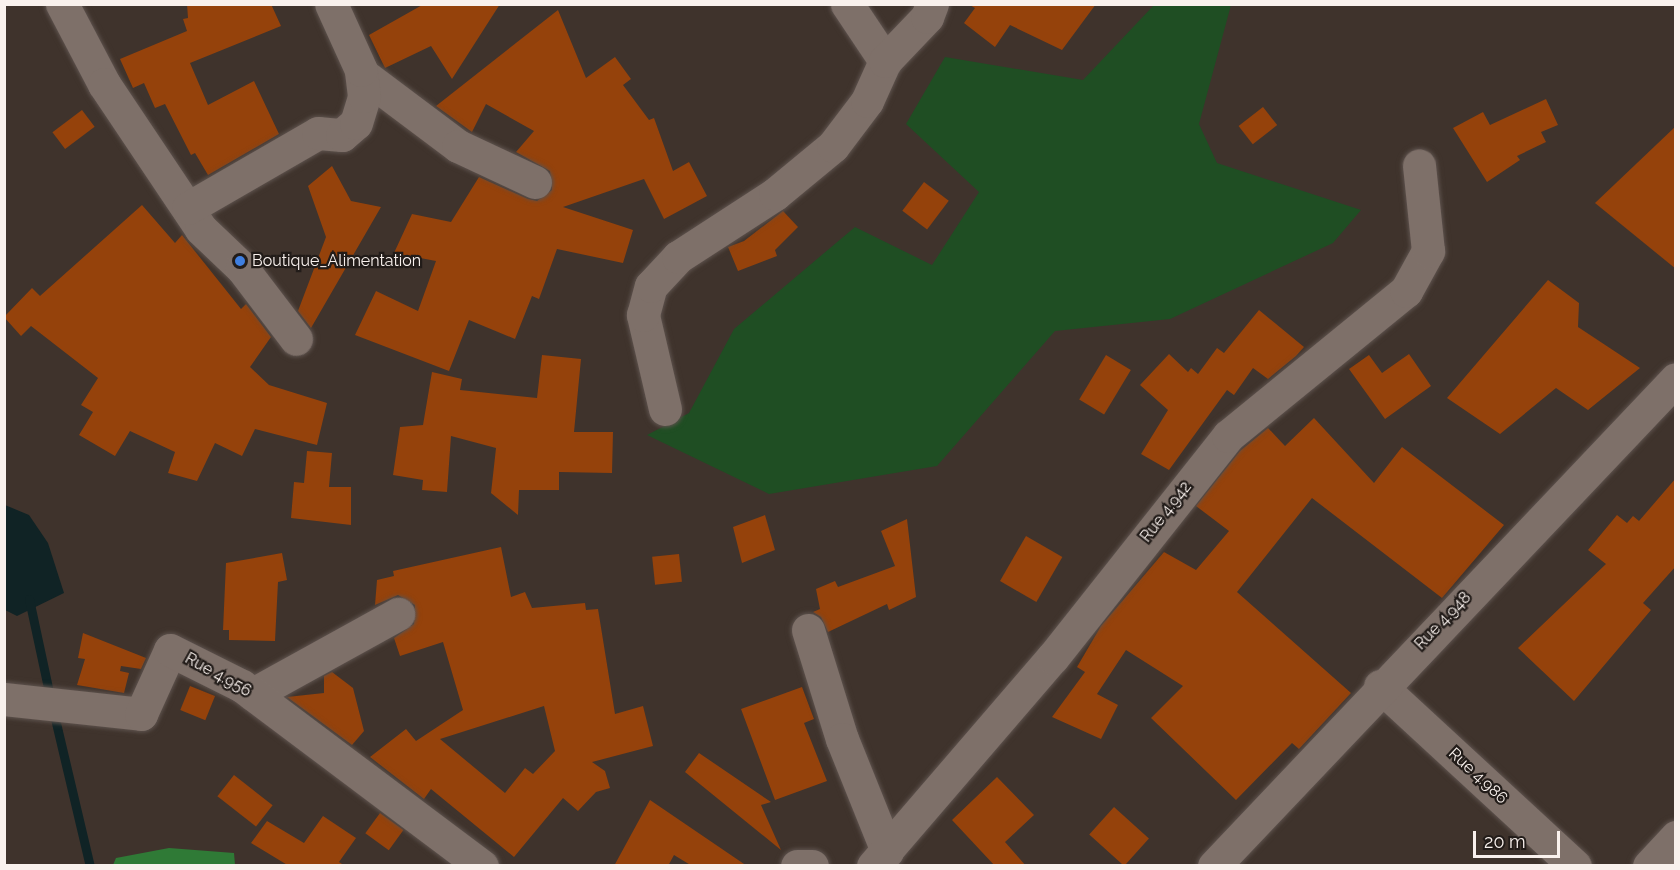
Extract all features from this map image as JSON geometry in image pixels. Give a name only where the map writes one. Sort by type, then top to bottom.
[{"type":"street","points":[[62,4],[104,84],[188,208],[296,339]]},
{"type":"street","points":[[188,208],[318,133],[342,135],[356,123],[364,96],[362,74],[331,4]]},
{"type":"street","points":[[847,4],[885,61]]},
{"type":"street","points":[[665,409],[643,315],[651,286],[678,257],[775,194],[832,146],[867,101],[885,61],[927,17],[932,4]]},
{"type":"street","points":[[362,74],[458,146],[535,182]]},
{"type":"street","name":"Rue 4.942","points":[[880,858],[1053,657],[1228,436],[1406,291],[1428,251],[1419,165]]},
{"type":"street","name":"Rue 4.948","points":[[1214,866],[1380,686],[1676,379]]},
{"type":"street","points":[[253,694],[398,614]]},
{"type":"street","points":[[808,630],[880,858]]},
{"type":"street","name":"Rue 4.956","points":[[4,699],[141,714],[170,650],[253,694],[482,866]]},
{"type":"street","name":"Rue 4.986","points":[[1380,686],[1575,866]]},
{"type":"street","points":[[1648,866],[1676,837]]},
{"type":"street","points":[[797,866],[812,866]]},
{"type":"green space","points":[[1154,5],[1231,5],[1199,124],[1217,163],[1361,210],[1333,243],[1170,319],[1055,331],[937,466],[769,494],[647,435],[689,413],[734,329],[855,227],[932,265],[979,192],[906,124],[945,57],[1083,80]]},
{"type":"green space","points":[[169,848],[234,853],[235,865],[113,865],[116,858]]},
{"type":"water","points":[[5,505],[29,515],[48,543],[64,593],[17,616],[5,610]]},
{"type":"building","points":[[187,4],[271,4],[281,26],[190,63],[208,105],[254,81],[279,134],[208,175],[195,153],[191,155],[165,104],[155,108],[144,83],[133,88],[120,59],[187,31],[183,19],[188,18]]},
{"type":"building","points":[[424,4],[500,4],[452,79],[431,46],[385,68],[369,35]]},
{"type":"building","points":[[968,4],[1096,4],[1062,50],[1010,25],[995,47],[964,23],[975,8]]},
{"type":"building","points":[[558,10],[586,78],[615,57],[631,79],[623,85],[649,120],[654,118],[673,171],[689,162],[707,196],[664,219],[644,179],[563,207],[633,230],[623,263],[557,249],[539,299],[532,296],[515,339],[469,320],[449,371],[355,335],[376,291],[418,311],[436,261],[394,253],[412,214],[451,222],[479,177],[537,201],[552,190],[550,171],[516,152],[534,131],[486,104],[472,132],[436,106]]},
{"type":"building","points":[[1546,99],[1558,125],[1541,132],[1546,142],[1517,156],[1520,160],[1487,182],[1453,128],[1483,112],[1490,125]]},
{"type":"building","points":[[1263,107],[1277,125],[1253,144],[1239,126]]},
{"type":"building","points":[[82,110],[95,127],[65,149],[52,132]]},
{"type":"building","points":[[1676,126],[1676,269],[1595,203]]},
{"type":"building","points":[[332,166],[351,201],[381,207],[311,328],[298,311],[326,237],[308,186]]},
{"type":"building","points":[[924,182],[949,201],[927,229],[902,211]]},
{"type":"building","points":[[142,205],[175,243],[182,235],[241,309],[246,304],[271,337],[250,367],[269,385],[327,403],[317,445],[255,429],[242,456],[215,443],[197,481],[168,473],[175,452],[130,431],[115,456],[79,435],[93,412],[81,405],[98,378],[31,326],[21,336],[4,317],[32,288],[40,296]]},
{"type":"building","points":[[783,211],[798,227],[775,250],[777,256],[738,271],[728,247],[744,241]]},
{"type":"building","points":[[1548,280],[1579,303],[1578,327],[1640,368],[1588,410],[1556,388],[1500,434],[1447,398]]},
{"type":"building","points":[[1259,310],[1304,347],[1268,379],[1253,368],[1234,395],[1227,390],[1169,470],[1141,454],[1168,410],[1140,385],[1169,354],[1188,372],[1191,368],[1198,374],[1217,348],[1224,353]]},
{"type":"building","points":[[1409,354],[1431,386],[1385,419],[1349,369],[1369,355],[1382,373]]},
{"type":"building","points":[[542,355],[581,359],[574,432],[613,432],[612,473],[559,472],[559,490],[519,490],[518,515],[491,493],[496,448],[451,436],[447,492],[422,490],[423,480],[393,475],[400,427],[423,425],[432,372],[462,379],[460,390],[537,398]]},
{"type":"building","points":[[1106,355],[1131,370],[1104,415],[1079,400]]},
{"type":"building","points":[[1314,418],[1374,483],[1402,447],[1504,525],[1442,598],[1312,498],[1237,592],[1351,693],[1299,749],[1292,743],[1236,800],[1151,718],[1183,686],[1126,650],[1097,694],[1118,705],[1101,739],[1052,717],[1085,672],[1077,667],[1101,626],[1164,552],[1196,570],[1229,531],[1196,506],[1240,451],[1268,428],[1285,446]]},
{"type":"building","points":[[307,451],[332,453],[329,487],[351,487],[351,525],[291,518],[294,482],[304,483]]},
{"type":"building","points":[[1676,478],[1676,566],[1643,603],[1651,610],[1574,701],[1518,648],[1606,564],[1588,550],[1617,515],[1627,523],[1633,516],[1639,521]]},
{"type":"building","points":[[765,515],[775,550],[742,563],[733,527]]},
{"type":"building","points":[[907,519],[916,597],[889,610],[887,604],[828,632],[821,617],[813,612],[820,609],[816,589],[835,581],[838,587],[895,566],[881,531]]},
{"type":"building","points":[[1026,536],[1062,557],[1036,602],[1000,581]]},
{"type":"building","points":[[501,547],[511,597],[525,592],[532,608],[585,603],[586,610],[598,609],[615,714],[643,706],[653,746],[592,762],[605,771],[610,788],[596,792],[578,811],[563,798],[514,857],[431,789],[424,799],[370,757],[406,729],[416,741],[463,710],[443,642],[400,656],[394,638],[414,624],[415,605],[398,595],[375,605],[377,580],[394,576],[393,571]],"holes":[[[544,706],[555,751],[533,774],[525,768],[505,793],[440,739]]]},
{"type":"building","points":[[282,553],[287,580],[278,582],[275,641],[229,640],[229,630],[223,630],[226,563]]},
{"type":"building","points":[[679,554],[682,582],[655,585],[652,557]]},
{"type":"building","points":[[83,633],[146,658],[141,669],[121,666],[120,671],[129,673],[124,693],[77,685],[85,659],[78,658]]},
{"type":"building","points":[[332,672],[353,688],[364,731],[352,745],[287,697],[324,693],[324,676]]},
{"type":"building","points":[[190,686],[215,696],[205,720],[180,710]]},
{"type":"building","points":[[802,687],[814,719],[804,723],[827,781],[775,800],[741,709]]},
{"type":"building","points":[[699,753],[771,802],[761,805],[781,850],[685,772]]},
{"type":"building","points":[[234,775],[273,805],[256,826],[217,796]]},
{"type":"building","points":[[997,777],[1034,815],[1005,842],[1026,866],[995,866],[952,820]]},
{"type":"building","points":[[650,800],[747,866],[692,866],[674,855],[668,866],[614,866]]},
{"type":"building","points":[[1114,807],[1149,838],[1124,866],[1089,834]]},
{"type":"building","points":[[380,813],[403,830],[389,850],[365,833]]},
{"type":"building","points":[[323,816],[356,838],[339,862],[345,866],[289,866],[251,843],[267,821],[304,843]]},
{"type":"waterway","points":[[29,599],[50,697]]},
{"type":"waterway","points":[[53,710],[90,866]]},
{"type":"place","name":"Boutique_Alimentation","points":[[240,261]]}]
